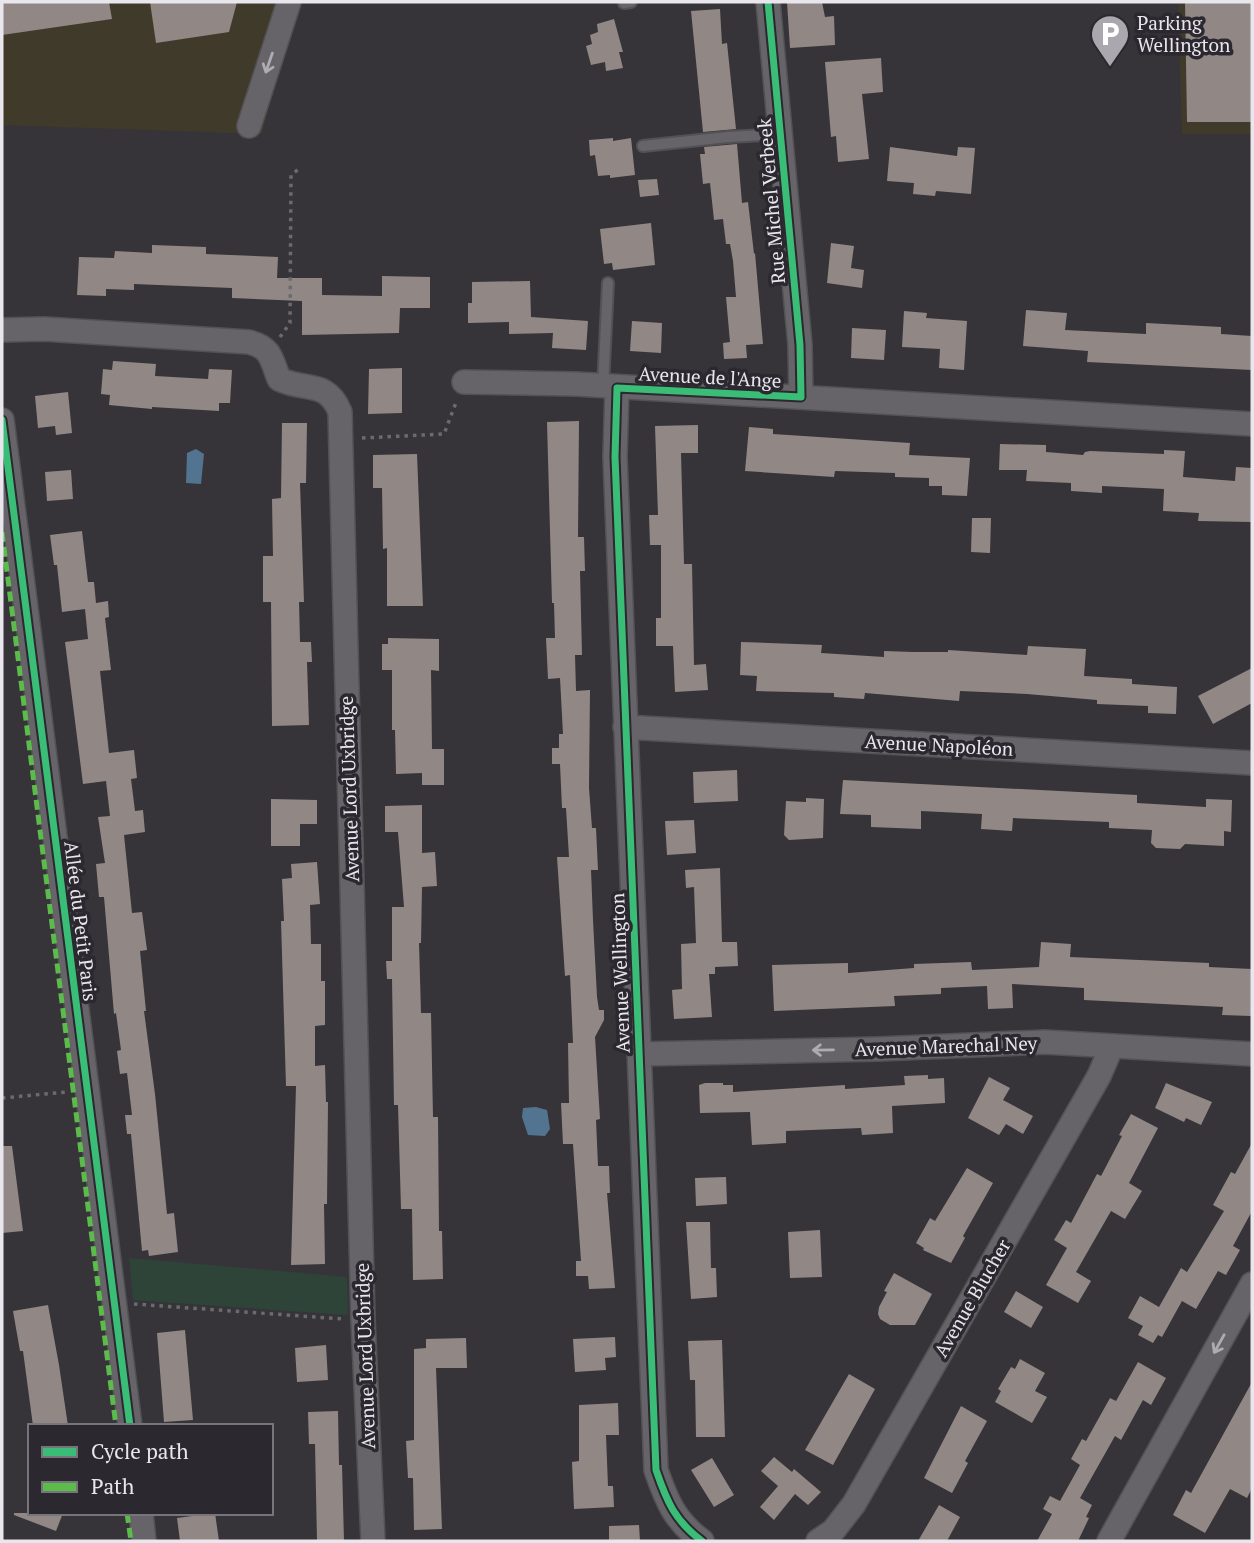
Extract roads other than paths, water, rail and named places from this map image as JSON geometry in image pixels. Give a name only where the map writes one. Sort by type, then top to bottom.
[{"type":"street","points":[[249,126],[289,2]]},
{"type":"street","name":"Rue Michel Verbeek","points":[[768,2],[800,345],[801,397]]},
{"type":"street","name":"Avenue Lord Uxbridge","points":[[2,330],[44,329],[249,342],[263,346],[269,353],[279,379],[293,386],[312,386],[325,391],[335,398],[340,412],[363,1320],[373,1541]]},
{"type":"street","name":"Avenue de l'Ange","points":[[464,382],[576,384],[1252,424]]},
{"type":"street","name":"Avenue Wellington","points":[[610,388],[656,1470],[669,1507],[688,1530],[702,1541]]},
{"type":"street","name":"Allée du Petit Paris","points":[[2,420],[130,1424]]},
{"type":"street","name":"Avenue Napoléon","points":[[625,727],[1252,762]]},
{"type":"street","name":"Avenue Marechal Ney","points":[[639,1054],[1045,1042],[1252,1054]]},
{"type":"street","name":"Avenue Blucher","points":[[818,1541],[833,1531],[854,1504],[1099,1076],[1112,1046]]},
{"type":"street","points":[[1109,1541],[1252,1284]]},
{"type":"street","points":[[141,1515],[144,1541]]},
{"type":"lane","points":[[643,146],[781,134]]},
{"type":"lane","points":[[608,283],[610,388]]},
{"type":"water","points":[[196,449],[204,454],[201,484],[186,483],[187,453]]},
{"type":"water","points":[[523,1108],[547,1110],[550,1129],[545,1136],[528,1135],[522,1117]]},
{"type":"place","name":"Parking Wellington","points":[[1110,68]]}]
